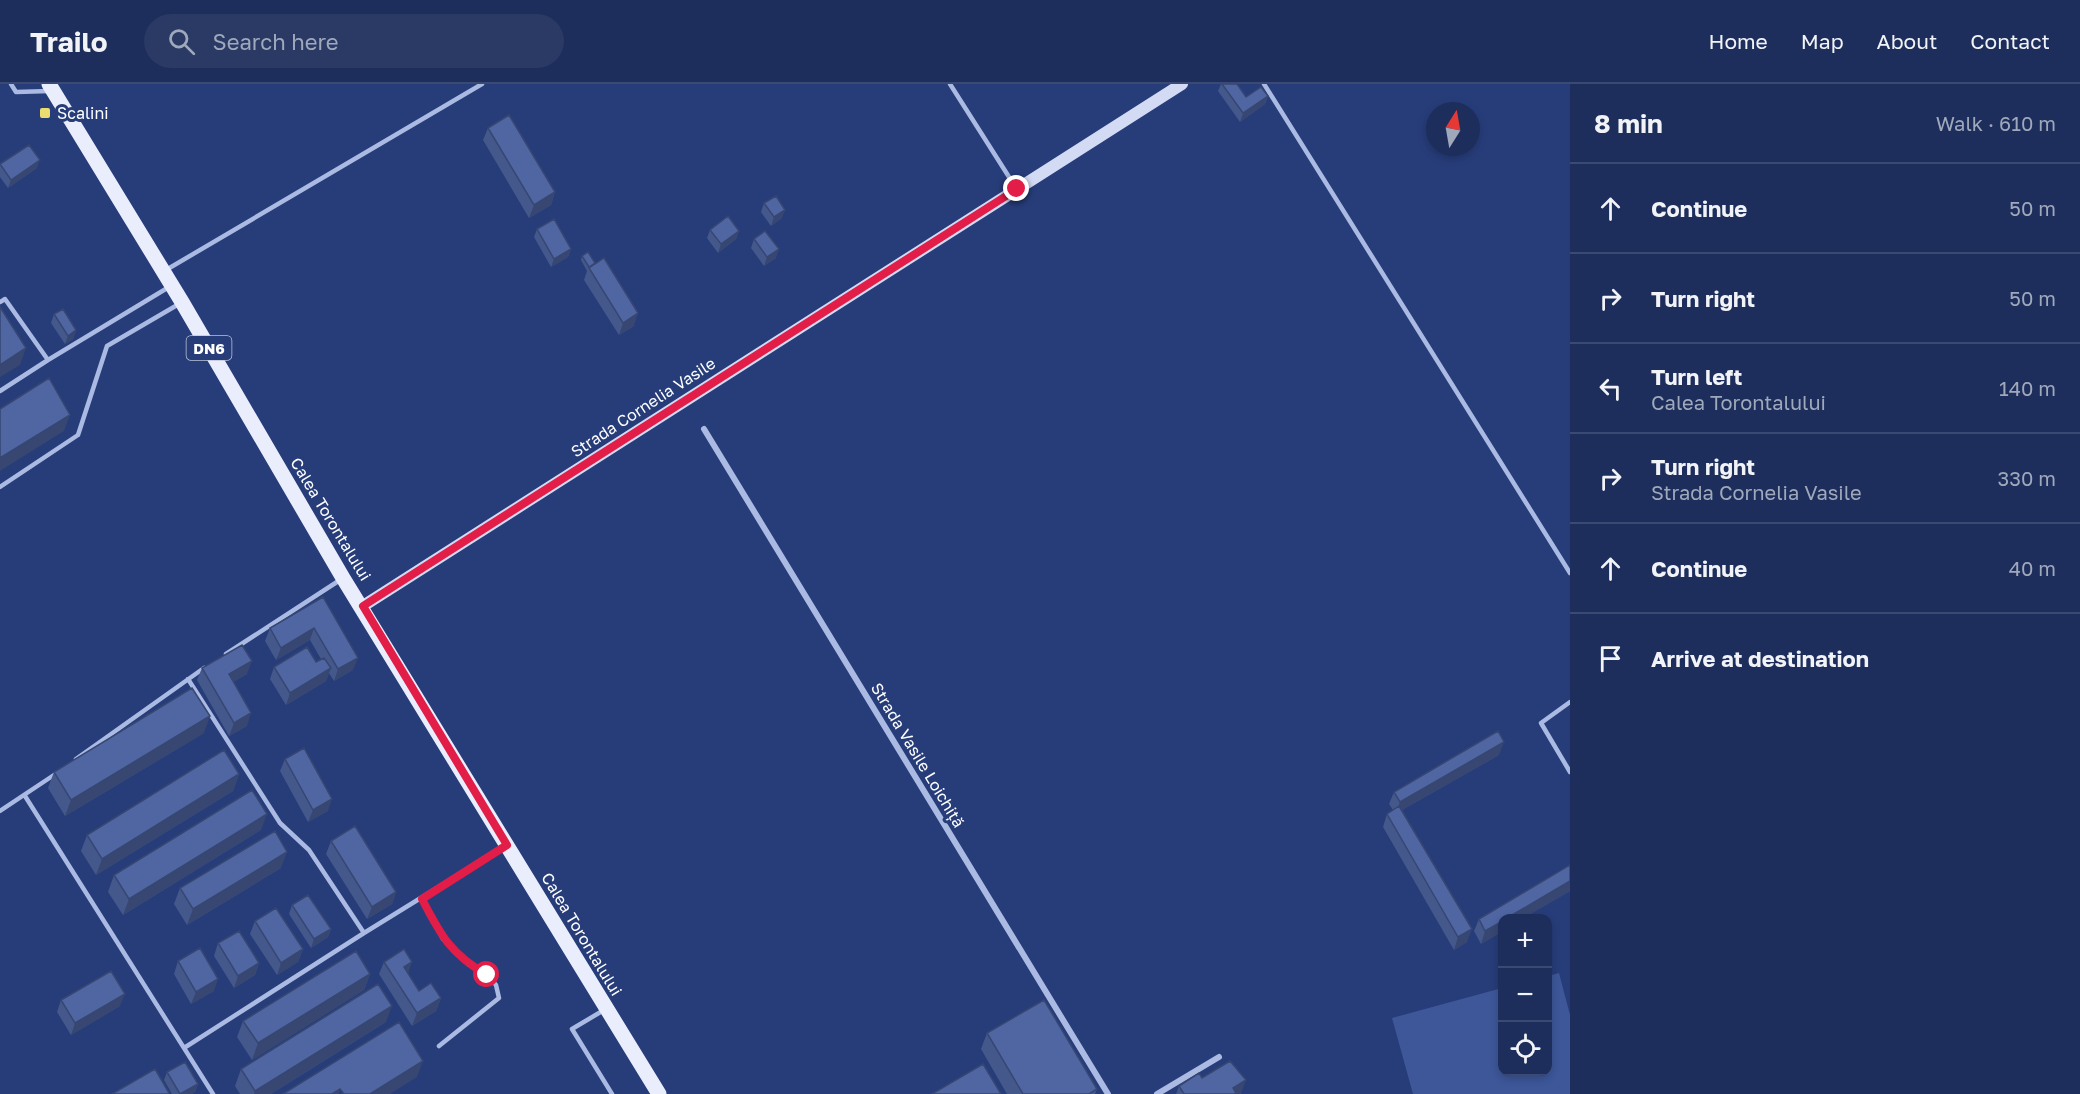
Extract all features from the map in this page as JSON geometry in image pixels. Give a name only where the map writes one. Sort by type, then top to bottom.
[{"type":"main road","name":"Calea Torontalului","points":[[51,87],[182,302],[343,578],[363,606],[659,1094]]},
{"type":"street","name":"Strada Cornelia Vasile","points":[[363,606],[1182,84]]},
{"type":"street","name":"Strada Vasile Loichiță","points":[[704,429],[1108,1094]]},
{"type":"street","points":[[1157,1094],[1219,1057]]},
{"type":"lane","points":[[11,84],[16,92],[51,87]]},
{"type":"lane","points":[[164,272],[482,84]]},
{"type":"lane","points":[[950,84],[1017,189]]},
{"type":"lane","points":[[1264,84],[1570,573]]},
{"type":"lane","points":[[0,391],[172,286]]},
{"type":"lane","points":[[0,302],[5,298],[48,360]]},
{"type":"lane","points":[[0,487],[78,435],[107,346],[182,302]]},
{"type":"lane","points":[[217,660],[343,578]]},
{"type":"lane","points":[[73,761],[207,666]]},
{"type":"lane","points":[[188,679],[280,823],[309,850],[364,933]]},
{"type":"lane","points":[[1570,702],[1542,723],[1570,772]]},
{"type":"lane","points":[[0,811],[63,768]]},
{"type":"lane","points":[[25,796],[213,1094]]},
{"type":"lane","points":[[184,1048],[507,845]]},
{"type":"lane","points":[[422,899],[442,939],[468,964],[487,975],[496,985],[499,998],[439,1046]]},
{"type":"lane","points":[[606,1008],[572,1029],[612,1094]]},
{"type":"shaded area","points":[[1559,973],[1570,1015],[1570,1094],[1413,1094],[1392,1018],[1498,989],[1498,1076],[1552,1076],[1552,975]]},
{"type":"building","points":[[1222,84],[1237,84],[1246,97],[1261,87],[1268,96],[1243,113]]},
{"type":"building","points":[[509,115],[555,192],[534,205],[488,128]]},
{"type":"building","points":[[29,145],[40,160],[11,180],[0,164]]},
{"type":"building","points":[[776,196],[785,210],[774,217],[764,203]]},
{"type":"building","points":[[728,216],[739,231],[721,244],[710,230]]},
{"type":"building","points":[[554,219],[571,249],[554,259],[537,229]]},
{"type":"building","points":[[765,231],[779,249],[767,257],[754,239]]},
{"type":"building","points":[[588,252],[595,263],[589,267],[582,256]]},
{"type":"building","points":[[604,258],[638,313],[623,323],[589,268]]},
{"type":"building","points":[[0,307],[26,348],[0,365]]},
{"type":"building","points":[[63,309],[76,330],[68,336],[54,314]]},
{"type":"building","points":[[49,378],[70,415],[0,458],[0,409]]},
{"type":"building","points":[[323,597],[358,658],[338,669],[314,628],[281,648],[270,628]]},
{"type":"building","points":[[242,645],[252,661],[229,674],[251,713],[234,723],[202,668]]},
{"type":"building","points":[[307,647],[316,662],[324,658],[331,668],[290,693],[274,667]]},
{"type":"building","points":[[192,688],[210,716],[71,800],[54,772]]},
{"type":"building","points":[[1498,731],[1504,742],[1400,802],[1394,792]]},
{"type":"building","points":[[304,748],[332,799],[313,810],[285,759]]},
{"type":"building","points":[[224,750],[239,774],[102,859],[87,835]]},
{"type":"building","points":[[252,790],[267,814],[129,899],[114,875]]},
{"type":"building","points":[[1399,806],[1472,929],[1458,937],[1387,814]]},
{"type":"building","points":[[355,826],[396,892],[372,907],[331,841]]},
{"type":"building","points":[[275,831],[287,852],[193,909],[180,888]]},
{"type":"building","points":[[1570,865],[1570,881],[1514,914],[1498,914],[1498,924],[1485,931],[1479,919]]},
{"type":"building","points":[[308,895],[331,929],[314,939],[292,905]]},
{"type":"building","points":[[276,908],[303,949],[281,963],[255,921]]},
{"type":"building","points":[[239,931],[259,963],[238,976],[218,943]]},
{"type":"building","points":[[200,948],[218,979],[196,992],[178,961]]},
{"type":"building","points":[[404,949],[412,962],[404,967],[419,991],[431,983],[441,998],[417,1013],[384,962]]},
{"type":"building","points":[[356,951],[370,974],[258,1043],[243,1021]]},
{"type":"building","points":[[111,971],[125,994],[75,1023],[61,1000]]},
{"type":"building","points":[[378,984],[392,1006],[255,1091],[241,1069]]},
{"type":"building","points":[[1044,1000],[1097,1089],[1089,1094],[1023,1094],[987,1033]]},
{"type":"building","points":[[399,1022],[423,1061],[370,1094],[344,1094],[340,1089],[332,1094],[283,1094]]},
{"type":"building","points":[[1230,1061],[1246,1080],[1233,1088],[1236,1093],[1234,1094],[1184,1094],[1179,1086],[1199,1073],[1202,1078]]},
{"type":"building","points":[[185,1062],[198,1084],[180,1094],[167,1072]]},
{"type":"building","points":[[983,1064],[1001,1094],[932,1094]]},
{"type":"building","points":[[155,1069],[168,1094],[112,1094]]},
{"type":"place","name":"Scalini","points":[[45,113]]},
{"type":"route","points":[[487,975],[468,964],[442,939],[422,899],[507,845],[363,606],[1017,189]]}]
